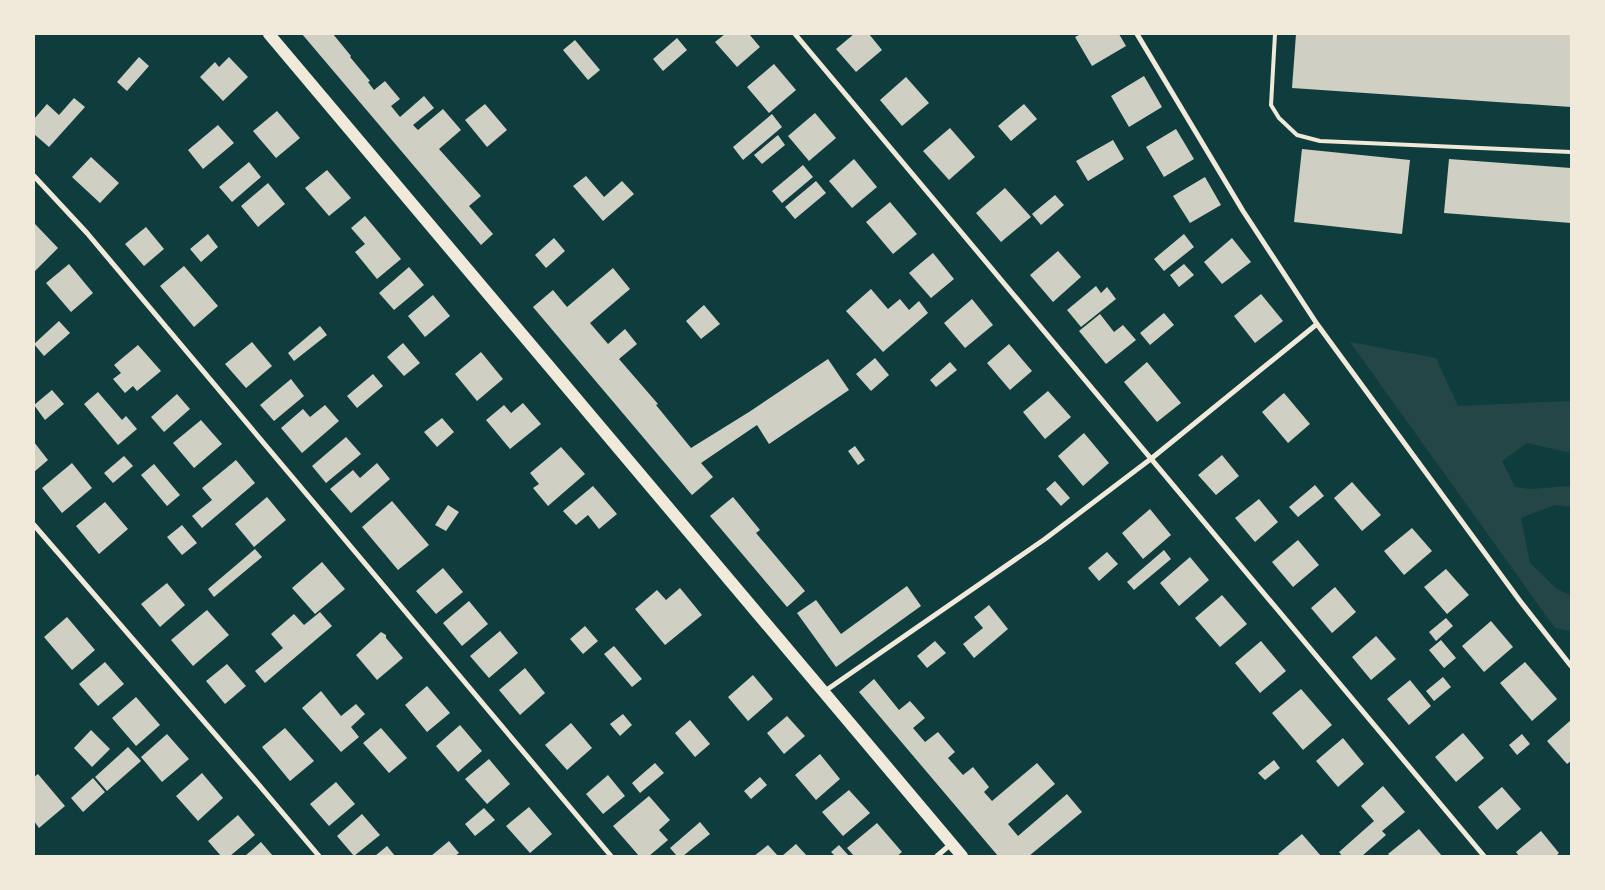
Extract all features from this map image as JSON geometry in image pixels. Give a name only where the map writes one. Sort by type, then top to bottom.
[{"type":"main road","points":[[269,34],[962,856]]},
{"type":"street","points":[[795,34],[1484,856]]},
{"type":"street","points":[[1137,34],[1243,211],[1317,324],[1520,601],[1571,666]]},
{"type":"street","points":[[34,176],[93,241],[611,856]]},
{"type":"street","points":[[824,692],[1045,539],[1152,458],[1317,324]]},
{"type":"street","points":[[34,525],[319,856]]},
{"type":"street","points":[[936,856],[951,844]]},
{"type":"lane","points":[[1275,34],[1271,105],[1279,118],[1297,135],[1320,141],[1571,152]]},
{"type":"shaded area","points":[[1350,342],[1436,358],[1458,406],[1571,401],[1571,453],[1527,443],[1502,461],[1515,487],[1530,489],[1571,486],[1571,507],[1555,505],[1521,518],[1530,563],[1557,589],[1571,596],[1571,631],[1555,628]]},
{"type":"building","points":[[302,34],[333,34],[370,81],[368,82],[374,90],[385,81],[400,99],[391,106],[400,117],[424,96],[434,108],[413,125],[418,130],[443,109],[461,130],[439,149],[481,196],[469,206],[493,234],[481,245]]},
{"type":"building","points":[[725,34],[749,34],[760,47],[737,67],[715,42]]},
{"type":"building","points":[[854,34],[869,34],[882,50],[856,72],[836,49]]},
{"type":"building","points":[[1081,34],[1119,34],[1126,46],[1092,66],[1075,37]]},
{"type":"building","points":[[1296,34],[1571,34],[1571,107],[1292,88]]},
{"type":"building","points":[[677,38],[687,50],[663,71],[653,59]]},
{"type":"building","points":[[575,40],[600,70],[588,80],[563,50]]},
{"type":"building","points":[[139,57],[149,66],[127,91],[117,82]]},
{"type":"building","points":[[229,57],[248,77],[223,101],[200,77],[215,62],[219,67]]},
{"type":"building","points":[[774,64],[796,90],[769,113],[747,87]]},
{"type":"building","points":[[1144,76],[1162,107],[1129,127],[1111,96]]},
{"type":"building","points":[[906,77],[929,103],[902,126],[880,100]]},
{"type":"building","points":[[74,98],[85,107],[49,147],[34,134],[34,119],[47,104],[59,115]]},
{"type":"building","points":[[485,104],[507,130],[487,147],[465,120]]},
{"type":"building","points":[[1024,104],[1037,119],[1011,141],[998,126]]},
{"type":"building","points":[[277,111],[300,138],[276,158],[253,131]]},
{"type":"building","points":[[815,113],[836,138],[809,161],[788,136]]},
{"type":"building","points":[[772,114],[782,127],[743,160],[733,147]]},
{"type":"building","points":[[218,125],[234,143],[203,169],[188,150]]},
{"type":"building","points":[[950,128],[975,157],[949,180],[923,151]]},
{"type":"building","points":[[1176,129],[1194,159],[1164,177],[1146,147]]},
{"type":"building","points":[[778,135],[785,145],[762,164],[754,155]]},
{"type":"building","points":[[1113,140],[1124,159],[1088,181],[1076,161]]},
{"type":"building","points":[[1302,149],[1410,160],[1402,234],[1294,222]]},
{"type":"building","points":[[91,157],[119,183],[100,203],[72,177]]},
{"type":"building","points":[[854,159],[877,187],[852,208],[829,181]]},
{"type":"building","points":[[1449,159],[1571,168],[1571,223],[1444,213]]},
{"type":"building","points":[[249,162],[261,177],[232,202],[219,187]]},
{"type":"building","points":[[803,165],[813,177],[782,203],[772,191]]},
{"type":"building","points":[[327,170],[351,198],[329,216],[305,188]]},
{"type":"building","points":[[586,176],[604,197],[622,181],[634,194],[603,221],[573,186]]},
{"type":"building","points":[[1205,177],[1221,205],[1190,223],[1173,196]]},
{"type":"building","points":[[816,181],[826,193],[795,219],[785,207]]},
{"type":"building","points":[[268,183],[285,204],[258,227],[241,206]]},
{"type":"building","points":[[1005,188],[1031,217],[1001,242],[976,213]]},
{"type":"building","points":[[1055,195],[1064,205],[1041,225],[1032,214]]},
{"type":"building","points":[[890,202],[917,234],[893,254],[866,222]]},
{"type":"building","points":[[365,216],[401,259],[377,279],[355,252],[365,244],[351,228]]},
{"type":"building","points":[[35,224],[58,248],[34,272],[34,226]]},
{"type":"building","points":[[146,227],[164,249],[144,266],[125,244]]},
{"type":"building","points":[[208,234],[218,247],[201,262],[190,249]]},
{"type":"building","points":[[1184,234],[1194,247],[1164,271],[1154,259]]},
{"type":"building","points":[[554,238],[565,251],[546,268],[535,255]]},
{"type":"building","points":[[1232,238],[1251,262],[1222,284],[1204,262]]},
{"type":"building","points":[[1058,251],[1081,277],[1053,302],[1030,275]]},
{"type":"building","points":[[933,253],[954,279],[931,298],[909,273]]},
{"type":"building","points":[[69,264],[93,293],[71,312],[46,283]]},
{"type":"building","points":[[1184,264],[1194,275],[1179,287],[1170,275]]},
{"type":"building","points":[[184,266],[218,306],[194,327],[160,286]]},
{"type":"building","points":[[409,267],[424,285],[394,310],[379,293]]},
{"type":"building","points":[[613,268],[630,289],[590,323],[608,344],[625,329],[637,344],[619,359],[658,404],[656,405],[691,448],[828,359],[849,390],[769,444],[757,425],[701,463],[713,477],[692,495],[533,307],[553,290],[567,307]]},
{"type":"building","points":[[1096,286],[1101,293],[1107,287],[1116,299],[1081,327],[1067,310]]},
{"type":"building","points":[[871,289],[888,309],[900,299],[909,310],[919,301],[928,313],[883,352],[846,311]]},
{"type":"building","points":[[1261,294],[1283,321],[1255,343],[1234,316]]},
{"type":"building","points":[[433,295],[450,316],[425,337],[408,316]]},
{"type":"building","points":[[972,299],[993,325],[965,348],[944,323]]},
{"type":"building","points":[[704,305],[720,324],[701,339],[686,321]]},
{"type":"building","points":[[1164,313],[1174,325],[1150,345],[1140,333]]},
{"type":"building","points":[[1100,314],[1114,332],[1123,325],[1136,340],[1106,364],[1079,331]]},
{"type":"building","points":[[59,321],[70,333],[44,356],[34,344]]},
{"type":"building","points":[[320,326],[327,335],[294,361],[288,353]]},
{"type":"building","points":[[252,342],[272,366],[246,388],[225,364]]},
{"type":"building","points":[[403,343],[420,363],[404,376],[387,357]]},
{"type":"building","points":[[1009,344],[1032,371],[1010,390],[987,363]]},
{"type":"building","points":[[138,345],[161,371],[137,391],[133,386],[125,393],[113,379],[121,373],[114,365]]},
{"type":"building","points":[[481,352],[503,379],[477,401],[455,374]]},
{"type":"building","points":[[875,358],[889,375],[871,391],[856,374]]},
{"type":"building","points":[[950,362],[957,370],[936,387],[930,380]]},
{"type":"building","points":[[1147,362],[1181,403],[1157,422],[1124,382]]},
{"type":"building","points":[[373,374],[383,386],[357,408],[347,396]]},
{"type":"building","points":[[291,379],[304,396],[274,421],[260,405]]},
{"type":"building","points":[[52,390],[64,404],[45,420],[34,405]]},
{"type":"building","points":[[1048,391],[1071,417],[1045,439],[1023,412]]},
{"type":"building","points":[[98,392],[122,420],[126,416],[137,429],[118,445],[84,404]]},
{"type":"building","points":[[1284,393],[1310,424],[1288,443],[1262,412]]},
{"type":"building","points":[[177,394],[190,409],[164,432],[151,417]]},
{"type":"building","points":[[523,403],[541,424],[510,449],[486,420],[504,405],[511,413]]},
{"type":"building","points":[[325,405],[339,421],[302,453],[281,428],[303,409],[310,417]]},
{"type":"building","points":[[442,418],[454,432],[437,447],[424,432]]},
{"type":"building","points":[[201,420],[222,444],[194,468],[173,443]]},
{"type":"building","points":[[1084,433],[1109,463],[1083,486],[1058,456]]},
{"type":"building","points":[[346,437],[361,454],[326,483],[312,466]]},
{"type":"building","points":[[34,442],[48,460],[34,472]]},
{"type":"building","points":[[855,446],[865,460],[858,465],[848,451]]},
{"type":"building","points":[[561,447],[585,474],[548,506],[533,488],[539,484],[530,473]]},
{"type":"building","points":[[1222,455],[1239,476],[1216,495],[1198,475]]},
{"type":"building","points":[[124,456],[133,466],[113,483],[104,473]]},
{"type":"building","points":[[236,460],[255,483],[202,528],[192,516],[212,500],[202,488]]},
{"type":"building","points":[[72,463],[92,488],[62,513],[42,488]]},
{"type":"building","points":[[377,463],[390,479],[351,513],[330,489],[353,470],[360,478]]},
{"type":"building","points":[[154,464],[180,495],[167,506],[141,475]]},
{"type":"building","points":[[1055,481],[1070,498],[1061,506],[1046,489]]},
{"type":"building","points":[[1352,482],[1381,515],[1362,531],[1334,498]]},
{"type":"building","points":[[1315,485],[1324,496],[1298,517],[1289,507]]},
{"type":"building","points":[[593,486],[617,514],[599,529],[588,515],[576,525],[563,511]]},
{"type":"building","points":[[267,497],[286,520],[254,547],[235,524]]},
{"type":"building","points":[[733,497],[760,530],[756,533],[805,591],[787,607],[710,516]]},
{"type":"building","points":[[1259,499],[1278,522],[1255,542],[1235,518]]},
{"type":"building","points":[[392,501],[429,545],[398,570],[362,527]]},
{"type":"building","points":[[105,502],[128,529],[99,554],[76,526]]},
{"type":"building","points":[[448,505],[459,512],[446,531],[435,525]]},
{"type":"building","points":[[1150,509],[1171,535],[1143,559],[1122,533]]},
{"type":"building","points":[[182,525],[197,543],[182,555],[167,537]]},
{"type":"building","points":[[1412,528],[1432,551],[1404,575],[1384,551]]},
{"type":"building","points":[[1298,540],[1319,565],[1293,587],[1272,562]]},
{"type":"building","points":[[255,549],[262,557],[214,597],[208,589]]},
{"type":"building","points":[[1164,550],[1171,559],[1134,590],[1127,582]]},
{"type":"building","points":[[1107,552],[1118,564],[1099,581],[1088,568]]},
{"type":"building","points":[[1190,557],[1209,580],[1179,606],[1160,583]]},
{"type":"building","points":[[322,562],[345,589],[315,614],[292,588]]},
{"type":"building","points":[[443,568],[463,592],[436,614],[416,591]]},
{"type":"building","points":[[1446,569],[1469,595],[1447,614],[1424,587]]},
{"type":"building","points":[[167,583],[185,605],[160,627],[141,604]]},
{"type":"building","points":[[907,586],[921,606],[836,667],[797,613],[816,600],[841,634]]},
{"type":"building","points":[[1335,587],[1356,612],[1332,633],[1311,608]]},
{"type":"building","points":[[680,588],[702,615],[665,645],[635,609],[657,590],[666,600]]},
{"type":"building","points":[[1222,595],[1247,624],[1220,647],[1195,618]]},
{"type":"building","points":[[469,601],[488,624],[462,646],[443,623]]},
{"type":"building","points":[[989,605],[1008,629],[974,658],[963,644],[983,628],[974,617]]},
{"type":"building","points":[[207,610],[229,635],[193,666],[171,640]]},
{"type":"building","points":[[320,612],[332,626],[265,683],[255,671],[283,648],[271,634],[294,614],[304,625]]},
{"type":"building","points":[[67,617],[95,650],[72,670],[44,637]]},
{"type":"building","points":[[1446,618],[1453,626],[1436,641],[1429,632]]},
{"type":"building","points":[[1491,621],[1513,647],[1484,672],[1462,646]]},
{"type":"building","points":[[585,626],[598,641],[583,654],[570,639]]},
{"type":"building","points":[[500,631],[518,653],[489,678],[470,656]]},
{"type":"building","points":[[381,632],[386,635],[386,638],[403,658],[377,680],[356,655]]},
{"type":"building","points":[[1376,636],[1396,659],[1371,680],[1352,657]]},
{"type":"building","points":[[1441,640],[1456,658],[1444,668],[1429,650]]},
{"type":"building","points":[[935,641],[946,653],[927,668],[917,656]]},
{"type":"building","points":[[1261,641],[1286,671],[1260,693],[1235,663]]},
{"type":"building","points":[[614,646],[642,679],[632,687],[604,654]]},
{"type":"building","points":[[105,662],[124,684],[98,706],[79,684]]},
{"type":"building","points":[[1525,662],[1557,699],[1532,721],[1500,683]]},
{"type":"building","points":[[227,664],[246,686],[225,704],[206,681]]},
{"type":"building","points":[[525,668],[545,693],[520,715],[499,690]]},
{"type":"building","points":[[753,675],[773,699],[748,721],[728,697]]},
{"type":"building","points":[[1443,677],[1451,687],[1434,701],[1426,691]]},
{"type":"building","points":[[874,679],[899,710],[910,701],[925,718],[913,728],[925,742],[938,732],[955,752],[948,758],[963,775],[973,767],[989,787],[984,792],[992,801],[1037,763],[1055,784],[1008,824],[1018,836],[1067,794],[1082,812],[1029,856],[998,856],[859,692]]},
{"type":"building","points":[[1410,680],[1431,706],[1409,725],[1387,699]]},
{"type":"building","points":[[427,686],[450,713],[427,732],[405,705]]},
{"type":"building","points":[[1301,689],[1332,725],[1303,750],[1272,713]]},
{"type":"building","points":[[321,691],[341,716],[356,704],[365,714],[351,727],[359,737],[341,752],[302,708]]},
{"type":"building","points":[[136,697],[160,725],[136,746],[112,718]]},
{"type":"building","points":[[623,714],[632,725],[620,736],[610,724]]},
{"type":"building","points":[[787,716],[805,736],[784,754],[767,733]]},
{"type":"building","points":[[690,720],[710,744],[695,757],[675,733]]},
{"type":"building","points":[[1571,720],[1571,761],[1567,764],[1547,741]]},
{"type":"building","points":[[571,723],[592,748],[567,770],[545,745]]},
{"type":"building","points":[[460,725],[482,751],[458,772],[436,746]]},
{"type":"building","points":[[285,728],[314,761],[290,781],[262,747]]},
{"type":"building","points":[[381,728],[407,758],[389,773],[363,743]]},
{"type":"building","points":[[91,730],[110,749],[92,767],[74,748]]},
{"type":"building","points":[[1463,733],[1484,758],[1456,782],[1435,757]]},
{"type":"building","points":[[167,734],[189,759],[162,782],[141,757]]},
{"type":"building","points":[[1522,734],[1530,744],[1517,755],[1509,745]]},
{"type":"building","points":[[1343,738],[1364,764],[1338,787],[1316,761]]},
{"type":"building","points":[[128,747],[141,761],[107,791],[95,777]]},
{"type":"building","points":[[820,754],[840,779],[816,800],[795,775]]},
{"type":"building","points":[[489,759],[510,784],[487,804],[465,779]]},
{"type":"building","points":[[1274,760],[1280,768],[1265,780],[1258,773]]},
{"type":"building","points":[[655,763],[664,773],[640,793],[632,783]]},
{"type":"building","points":[[202,773],[223,798],[198,821],[176,796]]},
{"type":"building","points":[[38,774],[65,806],[39,828],[34,821],[34,777]]},
{"type":"building","points":[[608,775],[625,796],[603,814],[586,794]]},
{"type":"building","points":[[760,777],[767,785],[751,799],[744,791]]},
{"type":"building","points":[[93,778],[105,792],[83,812],[71,798]]},
{"type":"building","points":[[336,782],[355,804],[329,826],[310,804]]},
{"type":"building","points":[[1383,786],[1405,812],[1382,831],[1386,835],[1362,856],[1342,856],[1339,852],[1374,821],[1361,806]]},
{"type":"building","points":[[1502,787],[1521,809],[1497,830],[1478,807]]},
{"type":"building","points":[[849,790],[870,813],[843,836],[822,812]]},
{"type":"building","points":[[649,796],[670,820],[659,830],[668,840],[649,856],[639,856],[613,826]]},
{"type":"building","points":[[529,807],[552,834],[530,853],[506,826]]},
{"type":"building","points":[[484,808],[495,820],[475,836],[465,824]]},
{"type":"building","points":[[362,814],[380,835],[354,856],[337,836]]},
{"type":"building","points":[[238,815],[255,835],[230,856],[221,856],[208,841]]},
{"type":"building","points":[[700,822],[710,834],[683,856],[677,856],[670,848]]},
{"type":"building","points":[[877,823],[902,852],[897,856],[854,856],[847,848]]},
{"type":"building","points":[[1419,829],[1442,856],[1390,856],[1388,854]]},
{"type":"building","points":[[1541,831],[1559,853],[1556,856],[1519,856],[1516,852]]},
{"type":"building","points":[[1302,834],[1321,856],[1281,856],[1278,854]]},
{"type":"building","points":[[449,841],[459,853],[455,856],[431,856]]},
{"type":"building","points":[[261,842],[273,856],[245,856]]},
{"type":"building","points":[[796,844],[807,856],[782,856]]},
{"type":"building","points":[[768,845],[778,856],[754,856]]},
{"type":"building","points":[[839,845],[849,856],[835,856],[831,852]]},
{"type":"building","points":[[387,846],[395,856],[375,856]]}]
